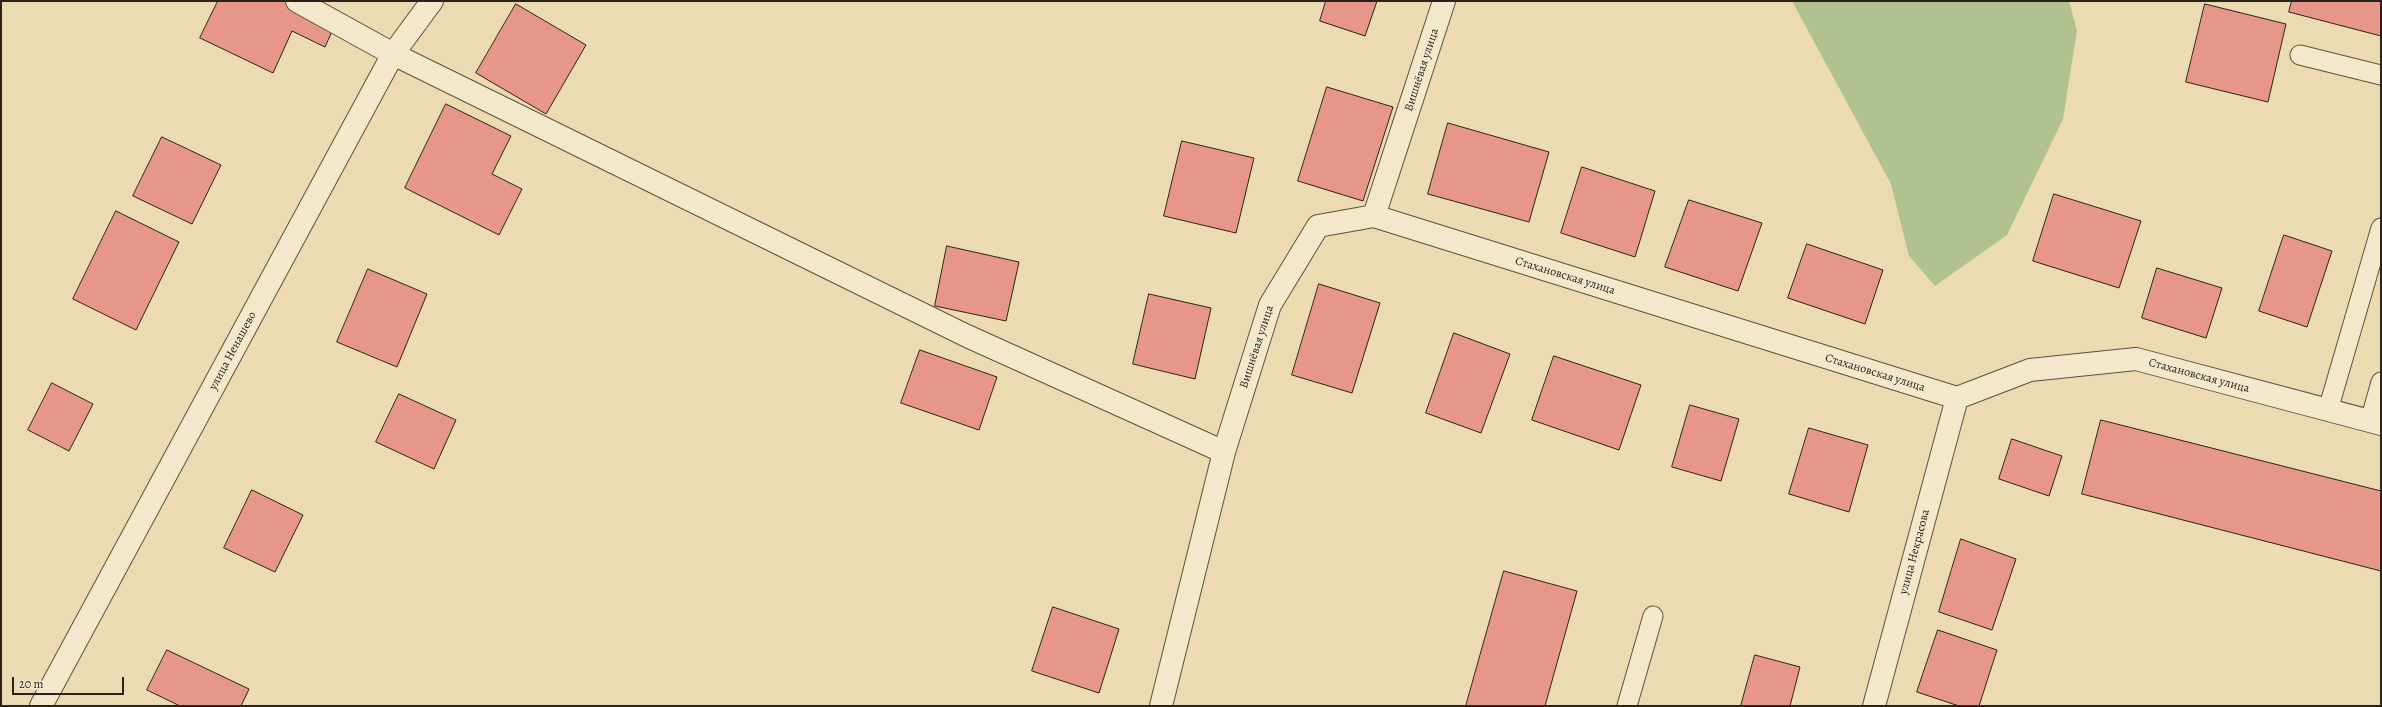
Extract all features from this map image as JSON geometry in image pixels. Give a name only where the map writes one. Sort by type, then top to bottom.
[{"type":"street","points":[[297,1],[393,54],[967,336],[1224,452]]},
{"type":"street","name":"улица Ненашево","points":[[41,706],[393,54],[432,1]]},
{"type":"street","name":"Вишнёвая улица","points":[[1161,706],[1224,452],[1270,305],[1318,226],[1374,216],[1444,1]]},
{"type":"street","name":"Стахановская улица","points":[[1374,216],[1956,398],[2030,370],[2136,359],[2376,423]]},
{"type":"street","name":"улица Некрасова","points":[[1874,706],[1956,398]]},
{"type":"lane","points":[[2300,56],[2381,75]]},
{"type":"lane","points":[[2328,410],[2381,228]]},
{"type":"lane","points":[[2376,423],[2381,382]]},
{"type":"lane","points":[[1627,706],[1653,616]]},
{"type":"green space","points":[[1792,1],[2069,1],[2077,31],[2063,119],[2007,235],[1935,286],[1909,256],[1891,184]]},
{"type":"building","points":[[218,1],[296,1],[337,20],[325,47],[292,31],[273,73],[200,38]]},
{"type":"building","points":[[1326,1],[1377,1],[1365,36],[1320,21]]},
{"type":"building","points":[[2292,1],[2381,1],[2381,36],[2289,12]]},
{"type":"building","points":[[516,4],[586,45],[546,114],[476,73]]},
{"type":"building","points":[[2205,4],[2286,24],[2268,102],[2186,82]]},
{"type":"building","points":[[1327,87],[1393,107],[1363,201],[1298,181]]},
{"type":"building","points":[[446,104],[511,136],[492,174],[522,189],[499,235],[405,188]]},
{"type":"building","points":[[1448,123],[1549,152],[1529,222],[1428,194]]},
{"type":"building","points":[[162,137],[221,165],[192,224],[133,196]]},
{"type":"building","points":[[1182,141],[1254,158],[1236,233],[1164,216]]},
{"type":"building","points":[[1582,167],[1655,191],[1635,257],[1561,233]]},
{"type":"building","points":[[2054,194],[2141,221],[2119,288],[2033,261]]},
{"type":"building","points":[[1689,200],[1762,223],[1738,291],[1665,267]]},
{"type":"building","points":[[116,211],[179,242],[136,330],[73,299]]},
{"type":"building","points":[[2284,235],[2332,251],[2307,327],[2259,311]]},
{"type":"building","points":[[1807,244],[1883,270],[1865,324],[1788,298]]},
{"type":"building","points":[[947,246],[1019,262],[1006,321],[935,306]]},
{"type":"building","points":[[2157,268],[2222,288],[2206,338],[2142,318]]},
{"type":"building","points":[[368,269],[427,294],[397,367],[337,342]]},
{"type":"building","points":[[1319,284],[1380,303],[1352,393],[1292,375]]},
{"type":"building","points":[[1149,294],[1211,308],[1195,379],[1133,364]]},
{"type":"building","points":[[1454,333],[1510,354],[1481,433],[1426,413]]},
{"type":"building","points":[[920,350],[997,377],[979,430],[901,403]]},
{"type":"building","points":[[1554,356],[1641,385],[1619,450],[1532,420]]},
{"type":"building","points":[[52,383],[93,404],[69,451],[28,430]]},
{"type":"building","points":[[399,394],[456,420],[434,469],[376,442]]},
{"type":"building","points":[[1690,405],[1739,419],[1721,481],[1672,467]]},
{"type":"building","points":[[2101,420],[2381,491],[2381,571],[2082,494]]},
{"type":"building","points":[[1809,428],[1868,445],[1849,512],[1789,494]]},
{"type":"building","points":[[2012,439],[2062,456],[2049,496],[1999,479]]},
{"type":"building","points":[[252,490],[303,515],[275,572],[224,548]]},
{"type":"building","points":[[1961,539],[2016,559],[1992,630],[1939,612]]},
{"type":"building","points":[[1504,571],[1577,591],[1545,706],[1466,706]]},
{"type":"building","points":[[1053,607],[1119,629],[1099,693],[1032,671]]},
{"type":"building","points":[[1938,630],[1997,650],[1979,706],[1959,706],[1917,692]]},
{"type":"building","points":[[167,650],[249,689],[241,706],[180,706],[147,690]]},
{"type":"building","points":[[1755,655],[1800,667],[1790,706],[1741,706]]}]
